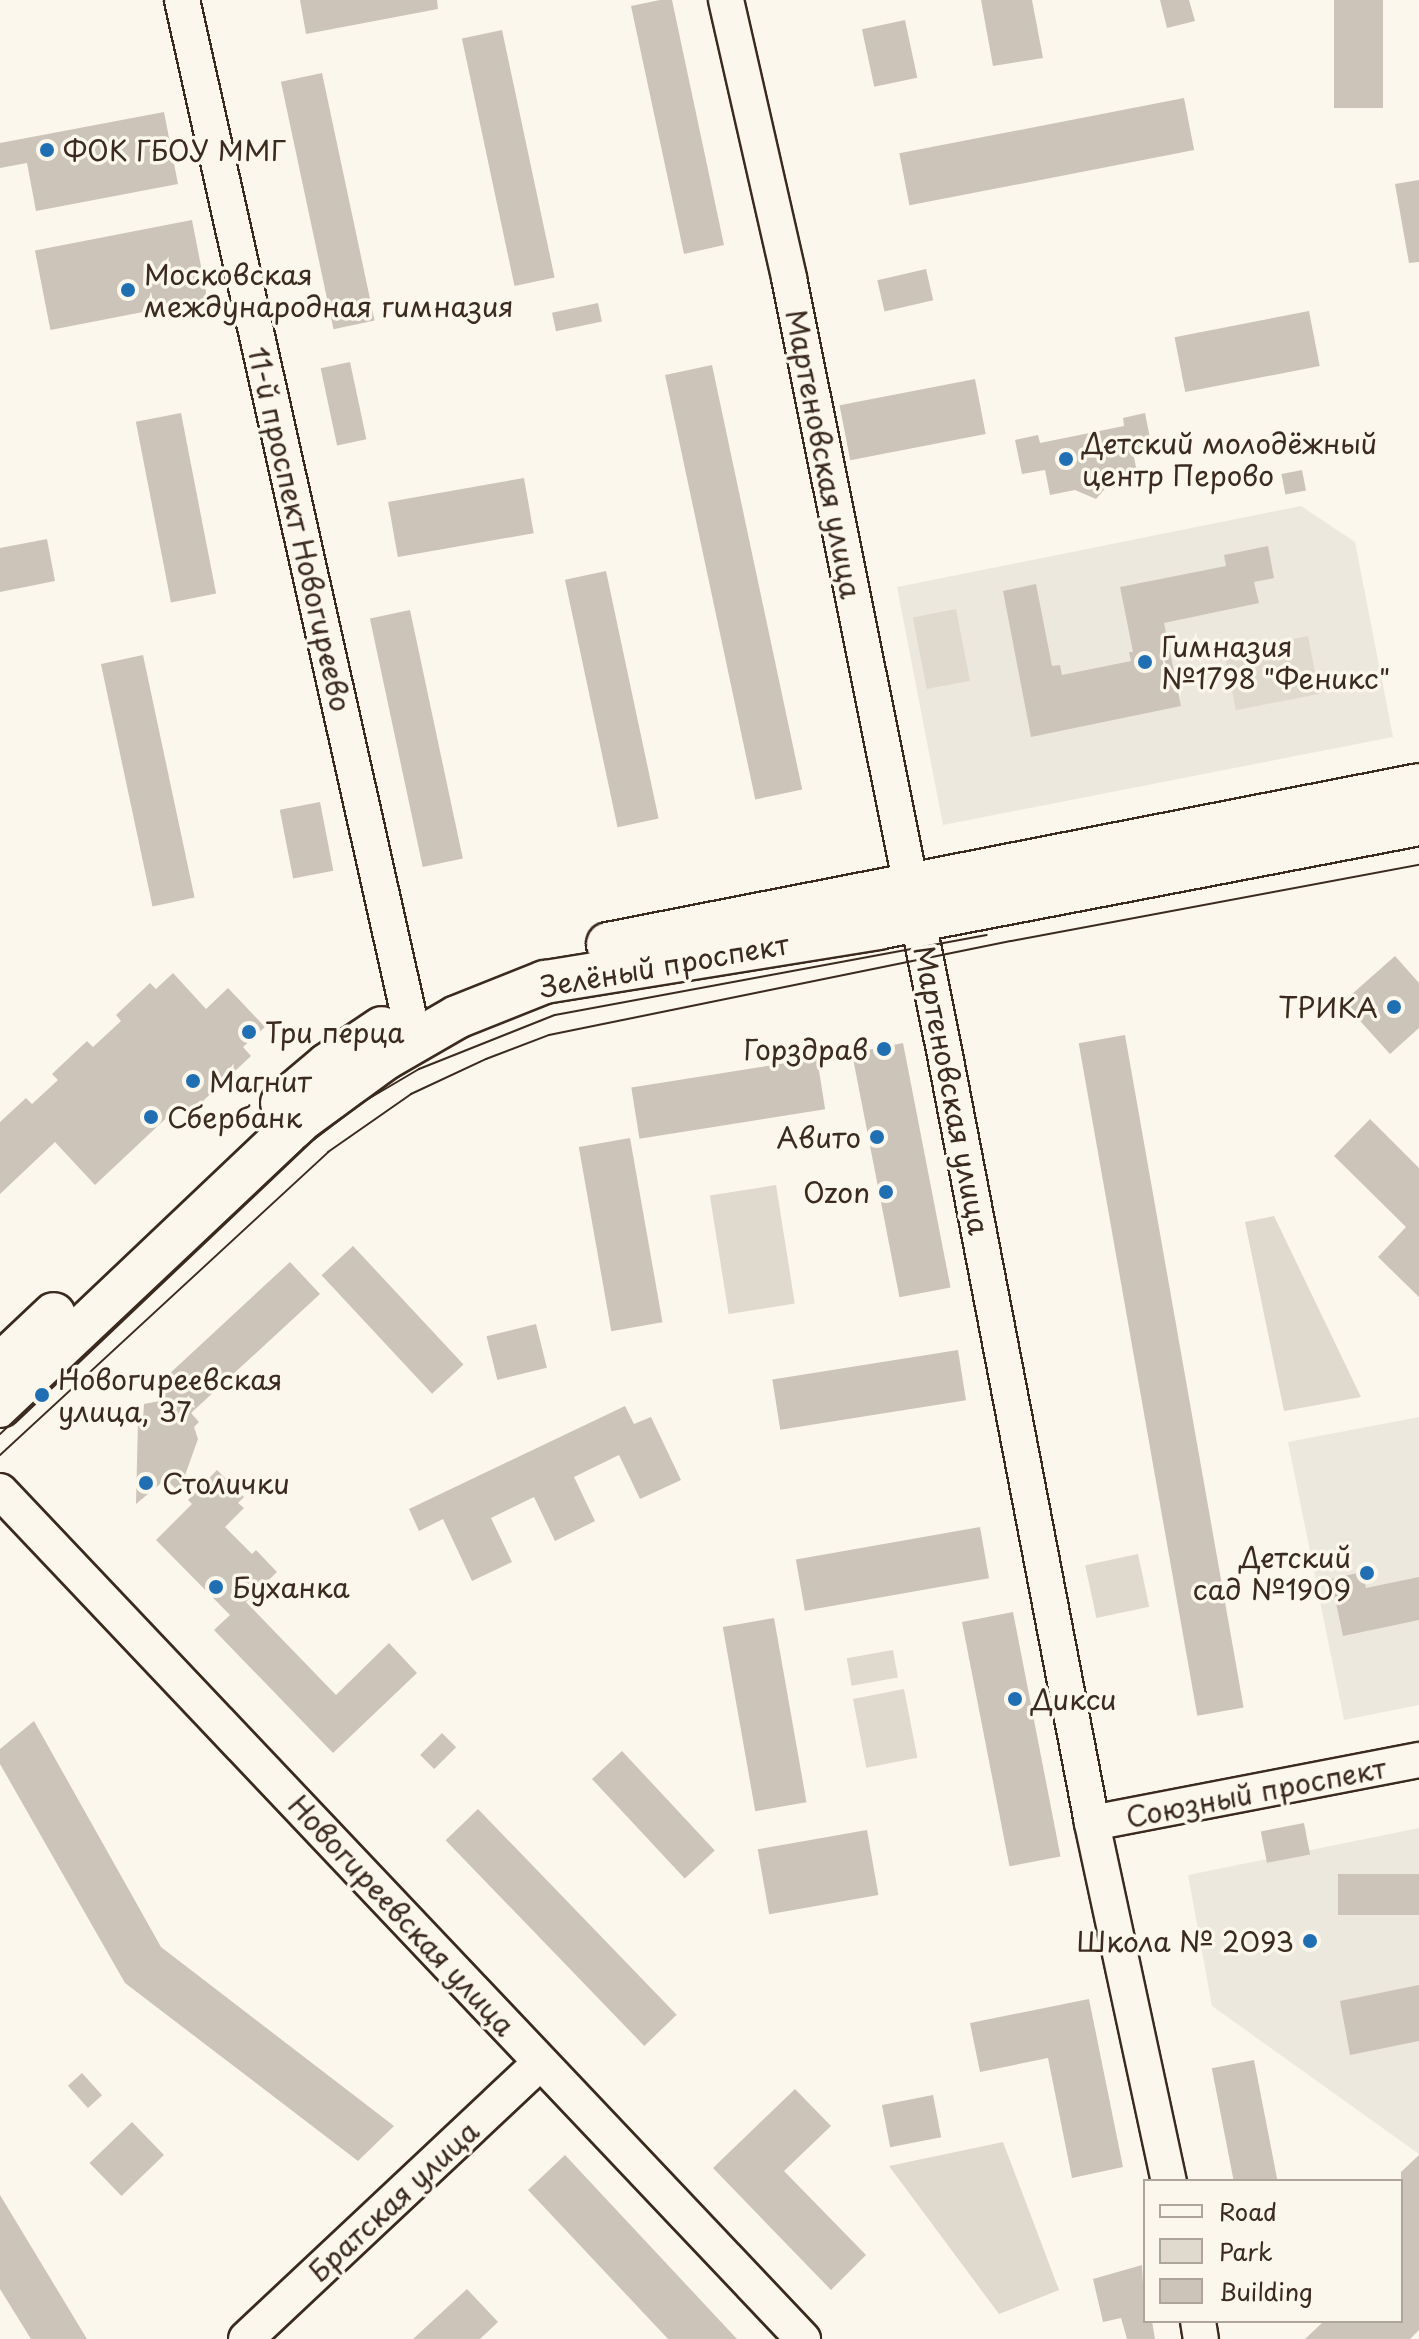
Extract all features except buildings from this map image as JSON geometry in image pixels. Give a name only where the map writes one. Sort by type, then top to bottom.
[{"type":"main road","name":"Зелёный проспект","points":[[0,1406],[305,1117],[386,1058],[457,1017],[545,982],[914,902],[1419,785]]},
{"type":"main road","name":"Зелёный проспект","points":[[0,1365],[271,1112],[327,1065],[408,1012],[533,959],[1419,824]]},
{"type":"street","name":"11-й проспект Новогиреево","points":[[182,0],[408,1012]]},
{"type":"street","name":"Мартеновская улица","points":[[726,0],[789,278],[914,902],[1092,1823],[1169,2179]]},
{"type":"street","name":"Новогиреевская улица","points":[[0,1491],[306,1810],[540,2063],[803,2339]]},
{"type":"street","name":"Союзный проспект","points":[[1092,1823],[1419,1760]]},
{"type":"street","name":"Братская улица","points":[[246,2339],[540,2063]]},
{"type":"shaded area","name":"Гимназия №1798 \"Феникс\"","points":[[1301,506],[1355,542],[1393,737],[943,825],[897,587]]},
{"type":"shaded area","name":"Детский сад №1909","points":[[1419,1417],[1419,1705],[1344,1720],[1288,1442]]},
{"type":"shaded area","name":"Школа № 2093","points":[[1419,1828],[1419,2154],[1212,2006],[1188,1875]]},
{"type":"green space","points":[[956,609],[970,681],[927,689],[913,617]]},
{"type":"green space","points":[[1308,636],[1319,694],[1236,710],[1225,652]]},
{"type":"green space","points":[[776,1185],[795,1304],[729,1314],[710,1195]]},
{"type":"green space","points":[[1274,1216],[1361,1397],[1284,1411],[1245,1222]]},
{"type":"green space","points":[[1138,1554],[1149,1607],[1096,1618],[1085,1565]]},
{"type":"green space","points":[[893,1650],[898,1678],[852,1686],[847,1658]]},
{"type":"green space","points":[[904,1689],[917,1758],[866,1768],[853,1699]]},
{"type":"green space","points":[[1003,2142],[1059,2290],[999,2314],[889,2166]]},
{"type":"tram line","points":[[0,1455],[328,1152],[411,1094],[486,1059],[549,1035],[1011,941],[1419,865]]},
{"type":"tram line","points":[[0,1434],[303,1148],[363,1102],[419,1069],[555,1015],[987,935]]},
{"type":"place","name":"ФОК ГБОУ ММГ","points":[[47,150]]},
{"type":"place","name":"Московская международная гимназия","points":[[128,290]]},
{"type":"place","name":"Детский молодёжный центр Перово","points":[[1066,459]]},
{"type":"place","name":"Гимназия №1798 \"Феникс\"","points":[[1145,662]]},
{"type":"place","name":"ТРИКА","points":[[1394,1007]]},
{"type":"place","name":"Три перца","points":[[249,1032]]},
{"type":"place","name":"Горздрав","points":[[884,1049]]},
{"type":"place","name":"Магнит","points":[[193,1081]]},
{"type":"place","name":"Сбербанк","points":[[151,1117]]},
{"type":"place","name":"Авито","points":[[877,1137]]},
{"type":"place","name":"Ozon","points":[[886,1192]]},
{"type":"place","name":"Новогиреевская улица, 37","points":[[42,1395]]},
{"type":"place","name":"Столички","points":[[146,1483]]},
{"type":"place","name":"Детский сад №1909","points":[[1367,1573]]},
{"type":"place","name":"Буханка","points":[[216,1587]]},
{"type":"place","name":"Дикси","points":[[1015,1699]]},
{"type":"place","name":"Школа № 2093","points":[[1310,1941]]}]
